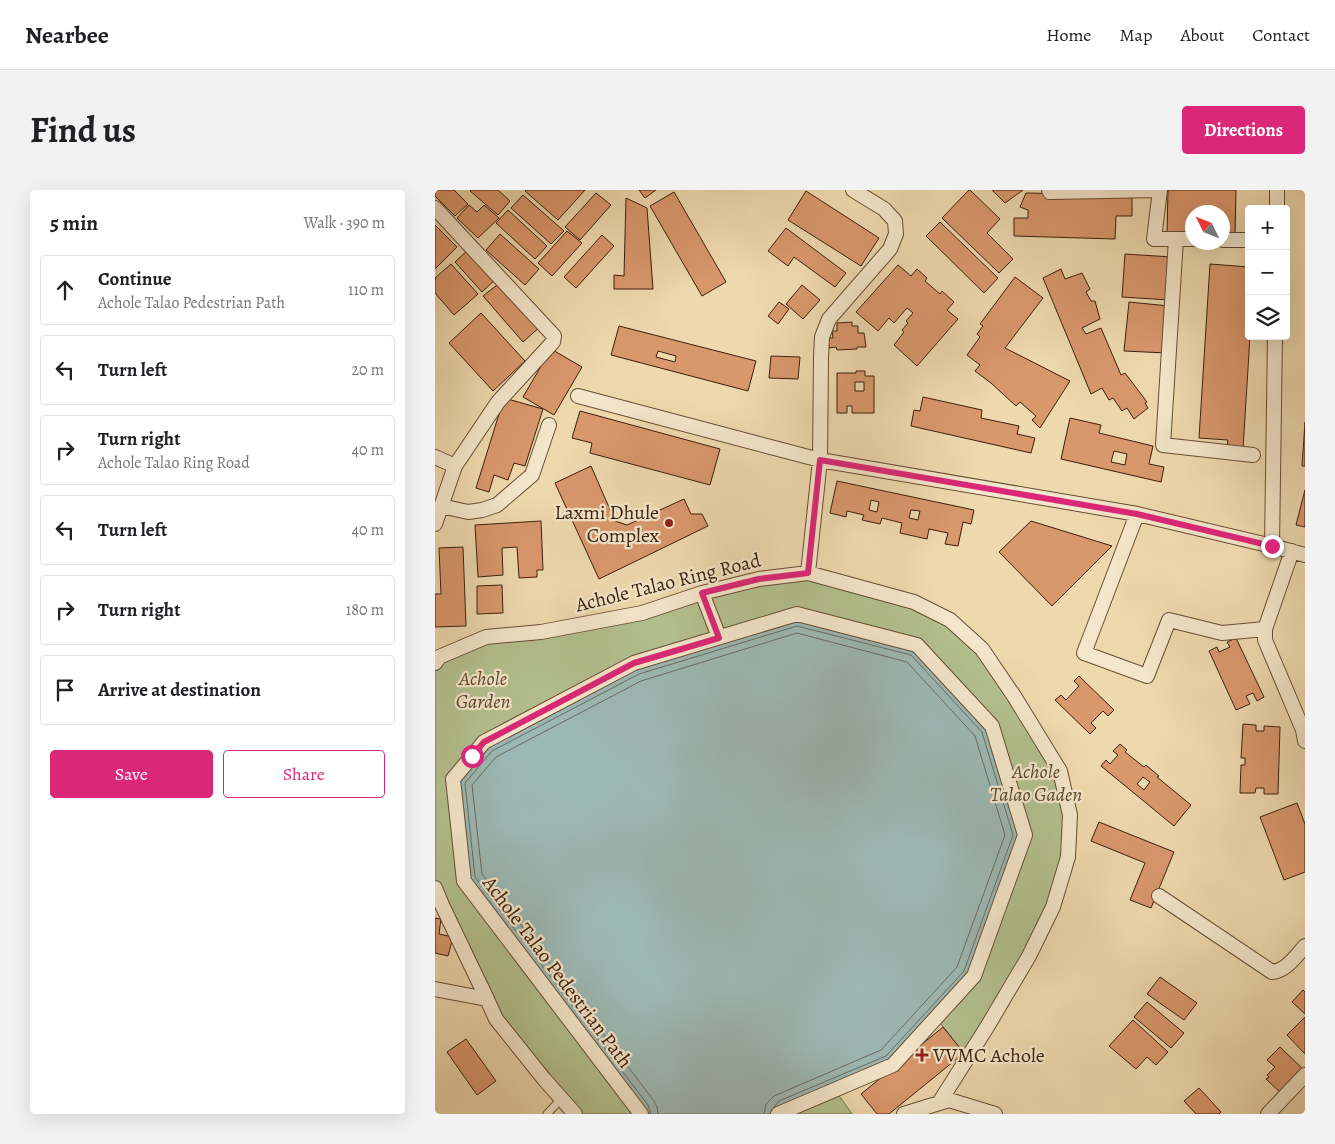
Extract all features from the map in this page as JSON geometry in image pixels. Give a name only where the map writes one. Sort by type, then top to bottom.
[{"type":"street","points":[[808,573],[820,460],[822,337],[829,319],[890,249],[896,234],[895,222],[884,209],[853,190]]},
{"type":"street","points":[[1049,190],[1050,192],[1160,190],[1154,239],[1185,240]]},
{"type":"street","points":[[1277,190],[1277,205]]},
{"type":"street","points":[[435,208],[554,336],[553,342],[498,402],[455,466],[435,524]]},
{"type":"street","points":[[1176,239],[1163,445],[1253,455]]},
{"type":"street","points":[[1230,240],[1245,240]]},
{"type":"street","points":[[1272,546],[1275,340]]},
{"type":"street","points":[[579,396],[820,460],[1137,514],[1299,553],[1265,629],[1265,640],[1303,730],[1305,741]]},
{"type":"street","points":[[441,506],[468,512],[497,505],[532,475],[549,424]]},
{"type":"street","points":[[435,457],[455,466]]},
{"type":"street","points":[[1137,514],[1084,653],[1147,676],[1169,620],[1222,633],[1265,629]]},
{"type":"street","name":"Achole Talao Ring Road","points":[[435,663],[439,657],[486,637],[541,632],[642,613],[702,593],[759,579],[808,573],[914,602],[950,620],[982,649],[1014,696],[1060,771],[1069,815],[1068,858],[1053,907],[1029,956],[997,1012],[939,1102]]},
{"type":"street","points":[[702,593],[719,638]]},
{"type":"street","name":"Achole Talao Pedestrian Path","points":[[641,1114],[464,881],[453,779],[484,742],[634,663],[797,614],[917,645],[991,726],[1025,835],[974,976],[893,1065],[778,1114]]},
{"type":"street","points":[[435,888],[496,1019],[543,1079],[575,1114]]},
{"type":"street","points":[[1159,896],[1272,972],[1279,972],[1305,946]]},
{"type":"street","points":[[435,989],[487,999]]},
{"type":"street","points":[[1268,1114],[1305,1075]]},
{"type":"street","points":[[904,1114],[949,1100],[995,1114]]},
{"type":"lane","points":[[547,1114],[561,1099]]},
{"type":"green space","points":[[808,573],[914,602],[982,649],[1060,771],[1070,815],[1053,907],[964,1053],[936,1018],[641,1114],[575,1114],[496,1019],[435,888],[435,663],[486,637],[541,632]]},
{"type":"green space","points":[[835,1090],[852,1114],[778,1114]]},
{"type":"water","points":[[797,614],[917,645],[992,726],[1025,835],[974,976],[893,1065],[778,1114],[641,1114],[464,881],[453,779],[484,742],[634,663]]},
{"type":"building","points":[[435,190],[454,190],[468,204],[455,216],[435,196]]},
{"type":"building","points":[[471,190],[498,190],[510,201],[498,215]]},
{"type":"building","points":[[526,190],[585,190],[558,220]]},
{"type":"building","points":[[639,190],[656,190],[645,198]]},
{"type":"building","points":[[969,190],[1000,219],[987,233],[1013,259],[999,273],[942,218]]},
{"type":"building","points":[[992,190],[1023,190],[1005,203]]},
{"type":"building","points":[[1168,190],[1236,190],[1235,234],[1230,234],[1230,205],[1185,205],[1185,233],[1167,232]]},
{"type":"building","points":[[806,191],[879,238],[861,266],[788,220]]},
{"type":"building","points":[[674,192],[726,282],[702,296],[650,206]]},
{"type":"building","points":[[596,193],[611,205],[580,240],[565,227]]},
{"type":"building","points":[[1026,193],[1132,195],[1132,216],[1116,216],[1115,239],[1014,236],[1014,218],[1028,218],[1028,210],[1020,207]]},
{"type":"building","points":[[523,195],[564,231],[551,244],[511,208]]},
{"type":"building","points":[[626,198],[647,208],[653,289],[614,289],[614,275],[624,276]]},
{"type":"building","points":[[469,205],[477,212],[484,205],[499,218],[478,238],[457,218]]},
{"type":"building","points":[[508,210],[547,246],[535,259],[496,223]]},
{"type":"building","points":[[940,222],[998,278],[984,293],[926,236]]},
{"type":"building","points":[[435,225],[457,247],[435,269]]},
{"type":"building","points":[[786,228],[846,273],[835,287],[794,257],[788,266],[768,251]]},
{"type":"building","points":[[567,231],[582,243],[552,276],[538,263]]},
{"type":"building","points":[[500,234],[539,269],[525,285],[486,250]]},
{"type":"building","points":[[602,235],[614,246],[576,288],[564,277]]},
{"type":"building","points":[[470,248],[498,277],[482,292],[455,262]]},
{"type":"building","points":[[1125,254],[1172,257],[1169,300],[1122,297]]},
{"type":"building","points":[[451,264],[478,294],[454,315],[435,293],[435,278]]},
{"type":"building","points":[[1210,264],[1245,267],[1245,340],[1250,340],[1243,449],[1227,449],[1228,440],[1199,438]]},
{"type":"building","points":[[898,265],[911,276],[917,269],[927,278],[925,281],[940,294],[942,291],[954,302],[947,310],[958,319],[917,366],[894,345],[904,332],[902,330],[908,323],[906,321],[913,313],[907,308],[894,323],[889,318],[878,331],[856,312]]},
{"type":"building","points":[[1061,269],[1065,279],[1082,273],[1090,289],[1086,292],[1091,301],[1095,301],[1100,319],[1082,328],[1086,334],[1101,328],[1121,375],[1125,373],[1147,402],[1145,403],[1148,408],[1134,419],[1127,408],[1122,411],[1113,398],[1109,400],[1102,388],[1091,394],[1043,278]]},
{"type":"building","points":[[1015,277],[1043,298],[1005,348],[1070,381],[1040,428],[1032,420],[1036,416],[1020,402],[1016,406],[975,371],[980,365],[967,355],[980,337],[977,334],[983,326],[980,324]]},
{"type":"building","points":[[502,281],[541,326],[523,342],[483,296]]},
{"type":"building","points":[[802,285],[820,300],[803,319],[786,304]]},
{"type":"building","points":[[779,302],[789,309],[778,324],[768,316]]},
{"type":"building","points":[[1129,302],[1169,306],[1167,353],[1124,351]]},
{"type":"building","points":[[481,313],[525,361],[493,391],[449,343]]},
{"type":"building","points":[[852,322],[852,326],[858,326],[858,333],[864,333],[866,347],[837,350],[836,347],[829,348],[828,338],[833,338],[832,331],[837,331],[837,323]]},
{"type":"building","points":[[619,326],[756,361],[748,391],[611,355]],"holes":[[[658,351],[676,356],[675,362],[656,357]]]},
{"type":"building","points":[[551,349],[582,367],[554,415],[523,397]]},
{"type":"building","points":[[771,356],[800,357],[798,379],[769,378]]},
{"type":"building","points":[[856,371],[865,371],[865,376],[874,376],[874,413],[852,413],[852,406],[847,406],[847,413],[837,413],[837,373],[856,373]],"holes":[[[855,382],[864,382],[864,391],[855,391]]]},
{"type":"building","points":[[923,397],[982,410],[981,418],[1019,426],[1017,434],[1035,438],[1031,453],[911,426],[914,410],[920,411]]},
{"type":"building","points":[[504,398],[543,409],[525,466],[514,463],[508,480],[494,475],[489,492],[476,488]]},
{"type":"building","points":[[580,411],[720,449],[710,485],[590,453],[592,443],[572,438]]},
{"type":"building","points":[[1070,418],[1101,425],[1099,433],[1153,446],[1149,464],[1164,467],[1161,482],[1061,459]],"holes":[[[1114,451],[1127,454],[1125,465],[1111,462]]]},
{"type":"building","points":[[1305,422],[1305,466],[1302,466]]},
{"type":"building","name":"Laxmi Dhule Complex","points":[[591,466],[615,521],[627,525],[684,499],[691,514],[702,514],[708,526],[599,579],[555,483]]},
{"type":"building","points":[[837,481],[974,510],[971,524],[963,522],[958,546],[945,544],[948,533],[929,529],[927,539],[900,533],[902,523],[882,518],[880,524],[862,520],[864,515],[847,511],[846,517],[830,513]],"holes":[[[871,500],[879,502],[877,512],[869,510]],[[911,510],[920,511],[918,520],[909,518]]]},
{"type":"building","points":[[1305,490],[1305,527],[1296,525]]},
{"type":"building","points":[[541,521],[543,570],[537,570],[537,577],[519,578],[517,547],[502,548],[503,575],[478,577],[475,525]]},
{"type":"building","points":[[1031,521],[1112,546],[1052,606],[999,552]]},
{"type":"building","points":[[463,547],[466,626],[435,627],[435,594],[441,594],[439,548]]},
{"type":"building","points":[[502,585],[503,613],[477,614],[477,586]]},
{"type":"building","points":[[1236,638],[1264,697],[1257,701],[1253,693],[1246,696],[1250,704],[1236,710],[1209,651],[1217,647],[1219,652],[1230,647],[1227,642]]},
{"type":"building","points":[[1079,676],[1114,710],[1108,716],[1103,711],[1091,723],[1096,728],[1090,734],[1055,700],[1061,695],[1066,700],[1079,686],[1074,681]]},
{"type":"building","points":[[1243,724],[1256,725],[1256,731],[1264,731],[1264,726],[1280,727],[1278,794],[1264,794],[1264,788],[1256,788],[1255,793],[1240,793],[1241,765],[1245,765],[1245,758],[1241,758]]},
{"type":"building","points":[[1120,744],[1127,750],[1125,752],[1144,767],[1146,765],[1159,776],[1157,777],[1191,805],[1174,826],[1101,766],[1106,760],[1110,764],[1118,755],[1113,751]],"holes":[[[1143,777],[1150,782],[1144,790],[1137,784]]]},
{"type":"building","points":[[1297,803],[1305,824],[1305,872],[1284,880],[1260,817]]},
{"type":"building","points":[[1099,822],[1174,852],[1151,908],[1130,900],[1145,863],[1091,841]]},
{"type":"building","points":[[435,918],[441,919],[439,934],[453,937],[448,956],[435,953]]},
{"type":"building","points":[[1160,977],[1197,1003],[1184,1020],[1147,994]]},
{"type":"building","points":[[1303,990],[1305,992],[1305,1014],[1292,1002]]},
{"type":"building","points":[[1147,1002],[1184,1033],[1171,1048],[1134,1017]]},
{"type":"building","points":[[1305,1017],[1305,1054],[1287,1035]]},
{"type":"building","points":[[1133,1020],[1168,1052],[1156,1065],[1147,1057],[1136,1069],[1109,1046]]},
{"type":"building","points":[[943,1027],[964,1053],[889,1114],[877,1114],[861,1094]]},
{"type":"building","points":[[466,1039],[496,1081],[477,1095],[447,1052]]},
{"type":"building","points":[[1280,1047],[1305,1071],[1282,1094],[1266,1079],[1269,1077],[1267,1075],[1275,1067],[1267,1060]]},
{"type":"building","points":[[1199,1088],[1221,1112],[1219,1114],[1196,1114],[1184,1101]]},
{"type":"place","name":"Laxmi Dhule Complex","points":[[669,523]]},
{"type":"place","name":"VVMC Achole","points":[[922,1055]]},
{"type":"route","points":[[472,756],[484,742],[634,663],[719,638],[702,593],[759,579],[808,573],[820,460],[1137,514],[1272,546]]},
{"type":"park label","name":"Achole Garden","points":[[483,690]]},
{"type":"park label","name":"Achole Talao Gaden","points":[[1036,782]]}]
